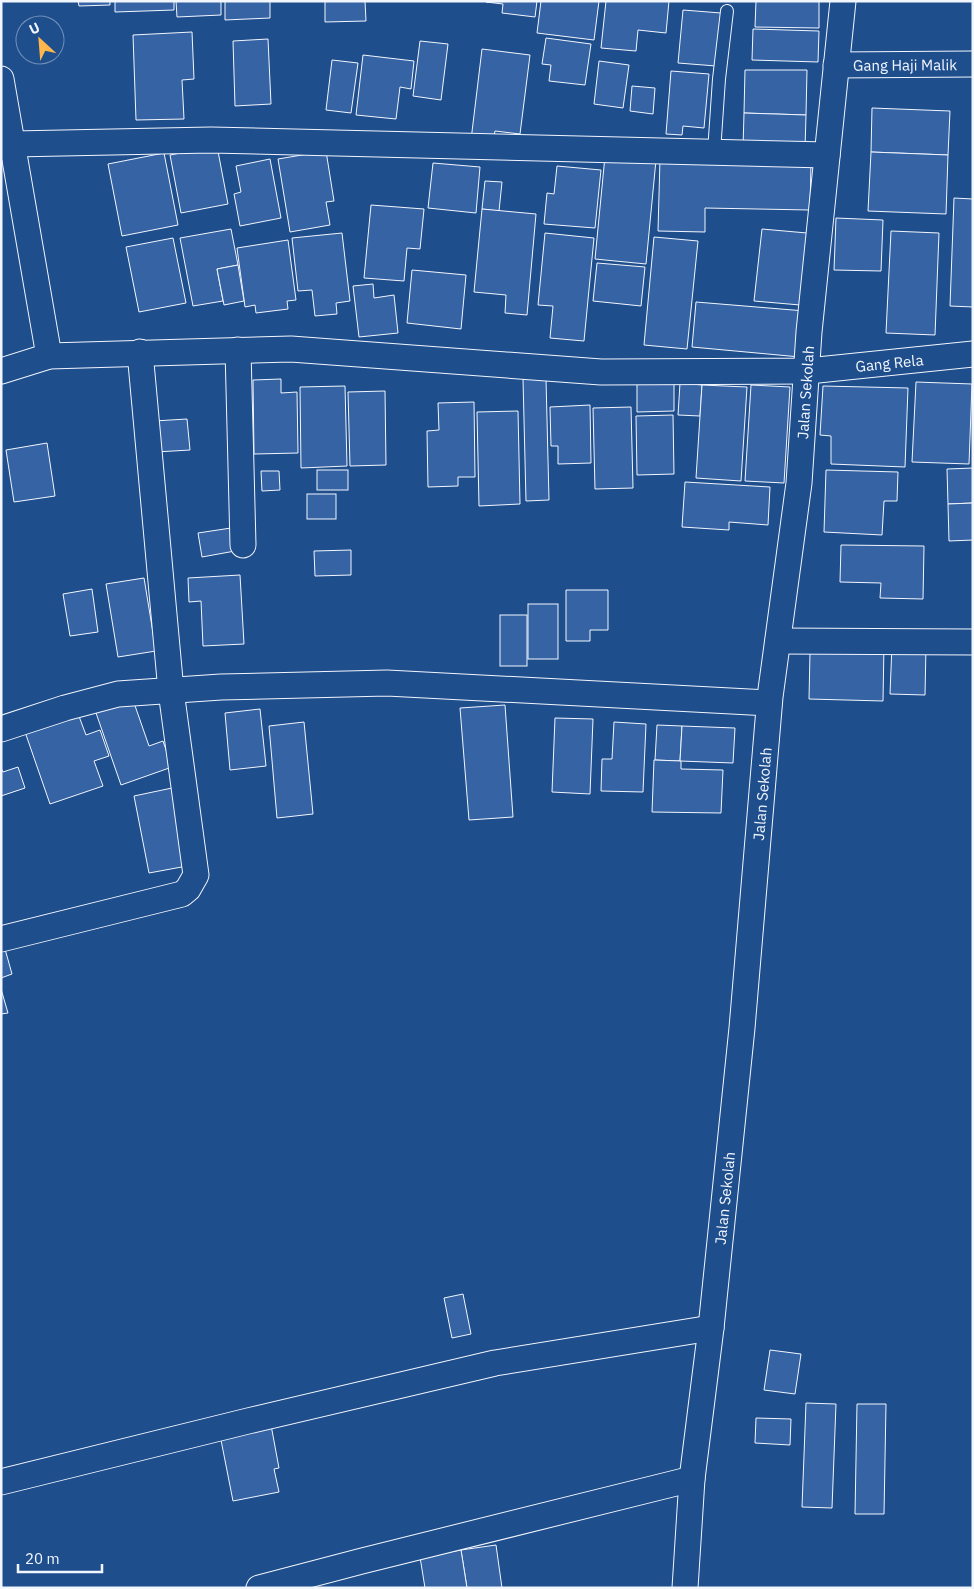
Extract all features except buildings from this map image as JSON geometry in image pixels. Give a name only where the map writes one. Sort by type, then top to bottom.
[{"type":"street","name":"Jalan Sekolah","points":[[685,1588],[692,1479],[711,1328],[742,1028],[769,703],[799,483],[808,371],[809,332],[843,1]]},
{"type":"street","name":"Gang Haji Malik","points":[[836,66],[973,64]]},
{"type":"street","points":[[1,79],[7,146],[49,356]]},
{"type":"street","points":[[7,146],[211,140],[827,155]]},
{"type":"street","name":"Gang Rela","points":[[1,372],[49,356],[291,349],[601,372],[808,371],[973,354]]},
{"type":"street","points":[[238,350],[243,545]]},
{"type":"street","points":[[1,940],[182,894],[194,882],[196,875],[171,690],[140,352]]},
{"type":"street","points":[[778,641],[973,642]]},
{"type":"street","points":[[1,729],[65,708],[118,694],[221,687],[387,683],[769,703]]},
{"type":"street","points":[[1,1482],[495,1363],[711,1328]]},
{"type":"street","points":[[259,1588],[362,1560],[692,1479]]},
{"type":"lane","points":[[714,152],[719,79],[727,11]]}]
